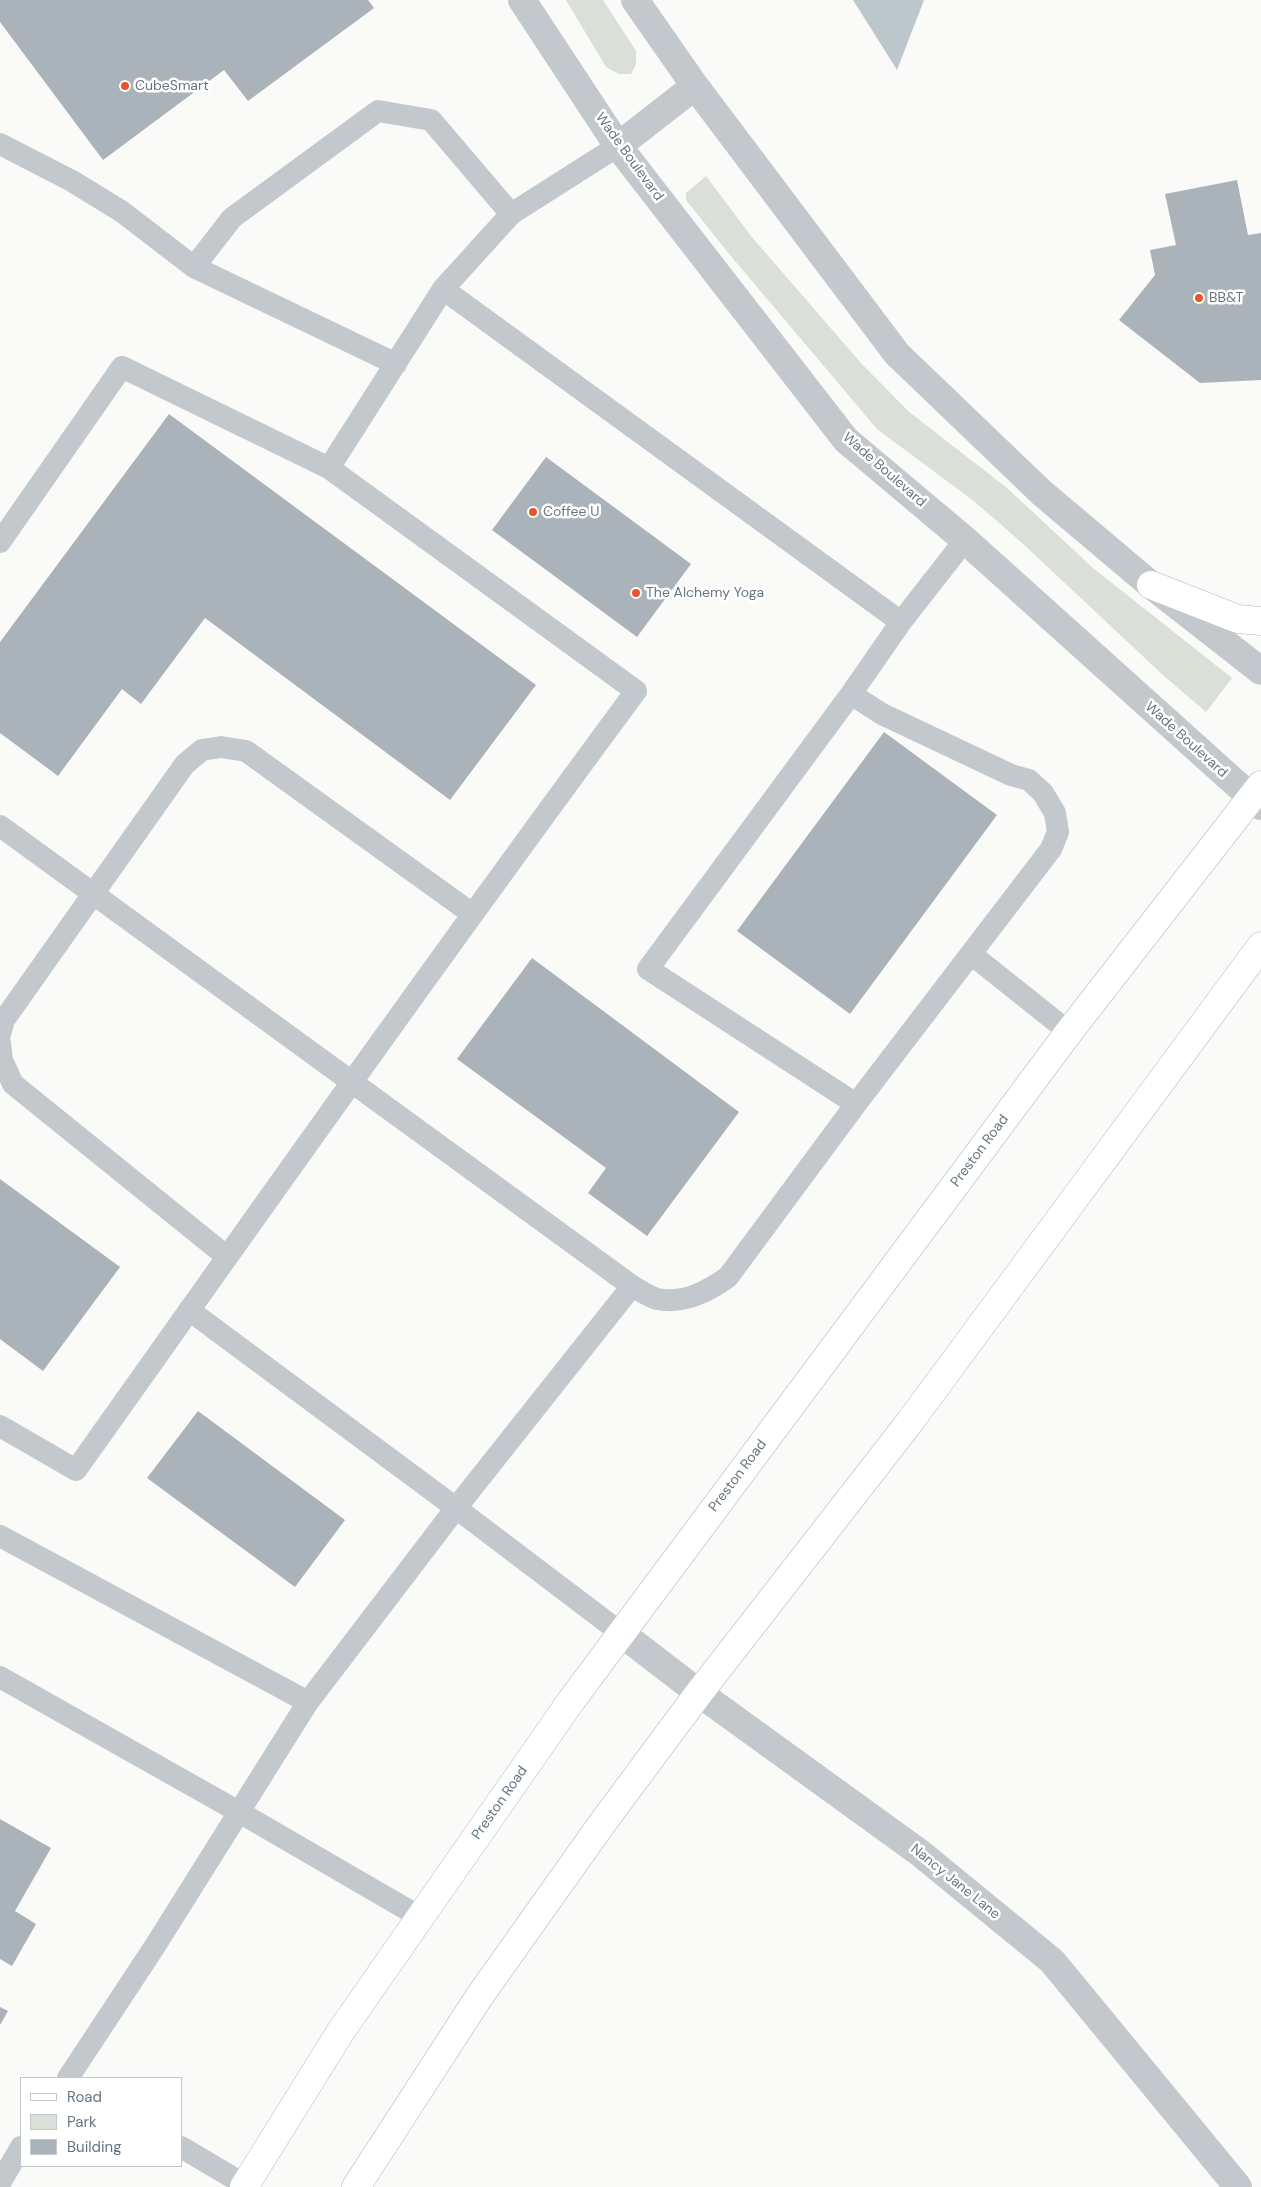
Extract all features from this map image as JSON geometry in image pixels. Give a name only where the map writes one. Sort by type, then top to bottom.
[{"type":"main road","points":[[1151,585],[1238,619],[1261,620]]},
{"type":"main road","name":"Preston Road","points":[[245,2186],[341,2031],[621,1633],[1069,1032],[1258,797]]},
{"type":"main road","points":[[356,2187],[479,1997],[601,1825],[699,1693],[908,1423],[1261,946]]},
{"type":"street","name":"Wade Boulevard","points":[[522,0],[618,146],[846,440],[965,540],[1258,797]]},
{"type":"street","points":[[635,0],[695,86],[897,354],[1042,493],[1151,585],[1261,671]]},
{"type":"street","points":[[618,146],[695,86]]},
{"type":"street","name":"Nancy Jane Lane","points":[[621,1633],[699,1693],[920,1853],[1052,1961],[1238,2187]]},
{"type":"lane","points":[[194,267],[232,218],[378,111],[431,120],[511,214]]},
{"type":"lane","points":[[0,144],[72,181],[121,211],[194,267],[396,364]]},
{"type":"lane","points":[[329,468],[443,289],[511,214],[618,146]]},
{"type":"lane","points":[[443,289],[901,622]]},
{"type":"lane","points":[[0,542],[6,519],[122,367],[329,468],[636,691],[471,914],[226,1256],[76,1470],[0,1426]]},
{"type":"lane","points":[[856,1104],[648,969],[851,694],[901,622],[965,540]]},
{"type":"lane","points":[[0,826],[352,1080],[632,1286],[656,1299],[681,1298],[706,1293],[728,1277],[856,1104],[1051,849],[1058,832],[1055,813],[1043,793],[1029,780],[1011,775],[882,714],[851,694]]},
{"type":"lane","points":[[0,1034],[4,1020],[185,764],[202,750],[221,747],[246,751],[471,914]]},
{"type":"lane","points":[[971,954],[1069,1032]]},
{"type":"lane","points":[[0,1043],[2,1060],[13,1084],[226,1256]]},
{"type":"lane","points":[[69,2077],[155,1946],[308,1702],[456,1508],[632,1286]]},
{"type":"lane","points":[[189,1310],[621,1633]]},
{"type":"lane","points":[[0,1536],[308,1702]]},
{"type":"lane","points":[[0,1676],[420,1917]]},
{"type":"lane","points":[[182,2148],[245,2186]]},
{"type":"lane","points":[[0,2183],[20,2149]]},
{"type":"green space","points":[[566,0],[603,0],[636,51],[636,64],[631,74],[619,74],[606,67]]},
{"type":"green space","points":[[706,176],[751,236],[860,362],[908,411],[1007,488],[1093,568],[1232,678],[1206,712],[1164,676],[1021,542],[975,502],[877,429],[686,200],[686,193]]},
{"type":"shaded area","points":[[853,0],[924,0],[897,70]]},
{"type":"building","name":"CubeSmart","points":[[0,0],[368,0],[374,8],[248,101],[224,70],[103,160],[0,22]]},
{"type":"building","name":"BB&T","points":[[1237,180],[1248,235],[1261,233],[1261,380],[1200,383],[1119,320],[1155,275],[1150,250],[1176,245],[1165,194]]},
{"type":"building","points":[[169,414],[536,685],[450,800],[205,618],[141,704],[122,689],[58,776],[0,733],[0,642]]},
{"type":"building","points":[[546,457],[691,564],[637,637],[492,530]]},
{"type":"building","points":[[884,732],[997,815],[850,1014],[737,931]]},
{"type":"building","points":[[532,958],[739,1112],[647,1236],[588,1193],[606,1168],[457,1059]]},
{"type":"building","points":[[0,1179],[120,1267],[43,1371],[0,1339]]},
{"type":"building","points":[[198,1411],[345,1520],[295,1587],[147,1478]]},
{"type":"building","points":[[0,1819],[51,1848],[15,1911],[36,1924],[12,1966],[0,1959]]},
{"type":"building","points":[[0,2007],[8,2011],[0,2025]]},
{"type":"place","name":"CubeSmart","points":[[125,86]]},
{"type":"place","name":"BB&T","points":[[1199,298]]},
{"type":"place","name":"Coffee U","points":[[533,512]]},
{"type":"place","name":"The Alchemy Yoga","points":[[636,593]]}]
